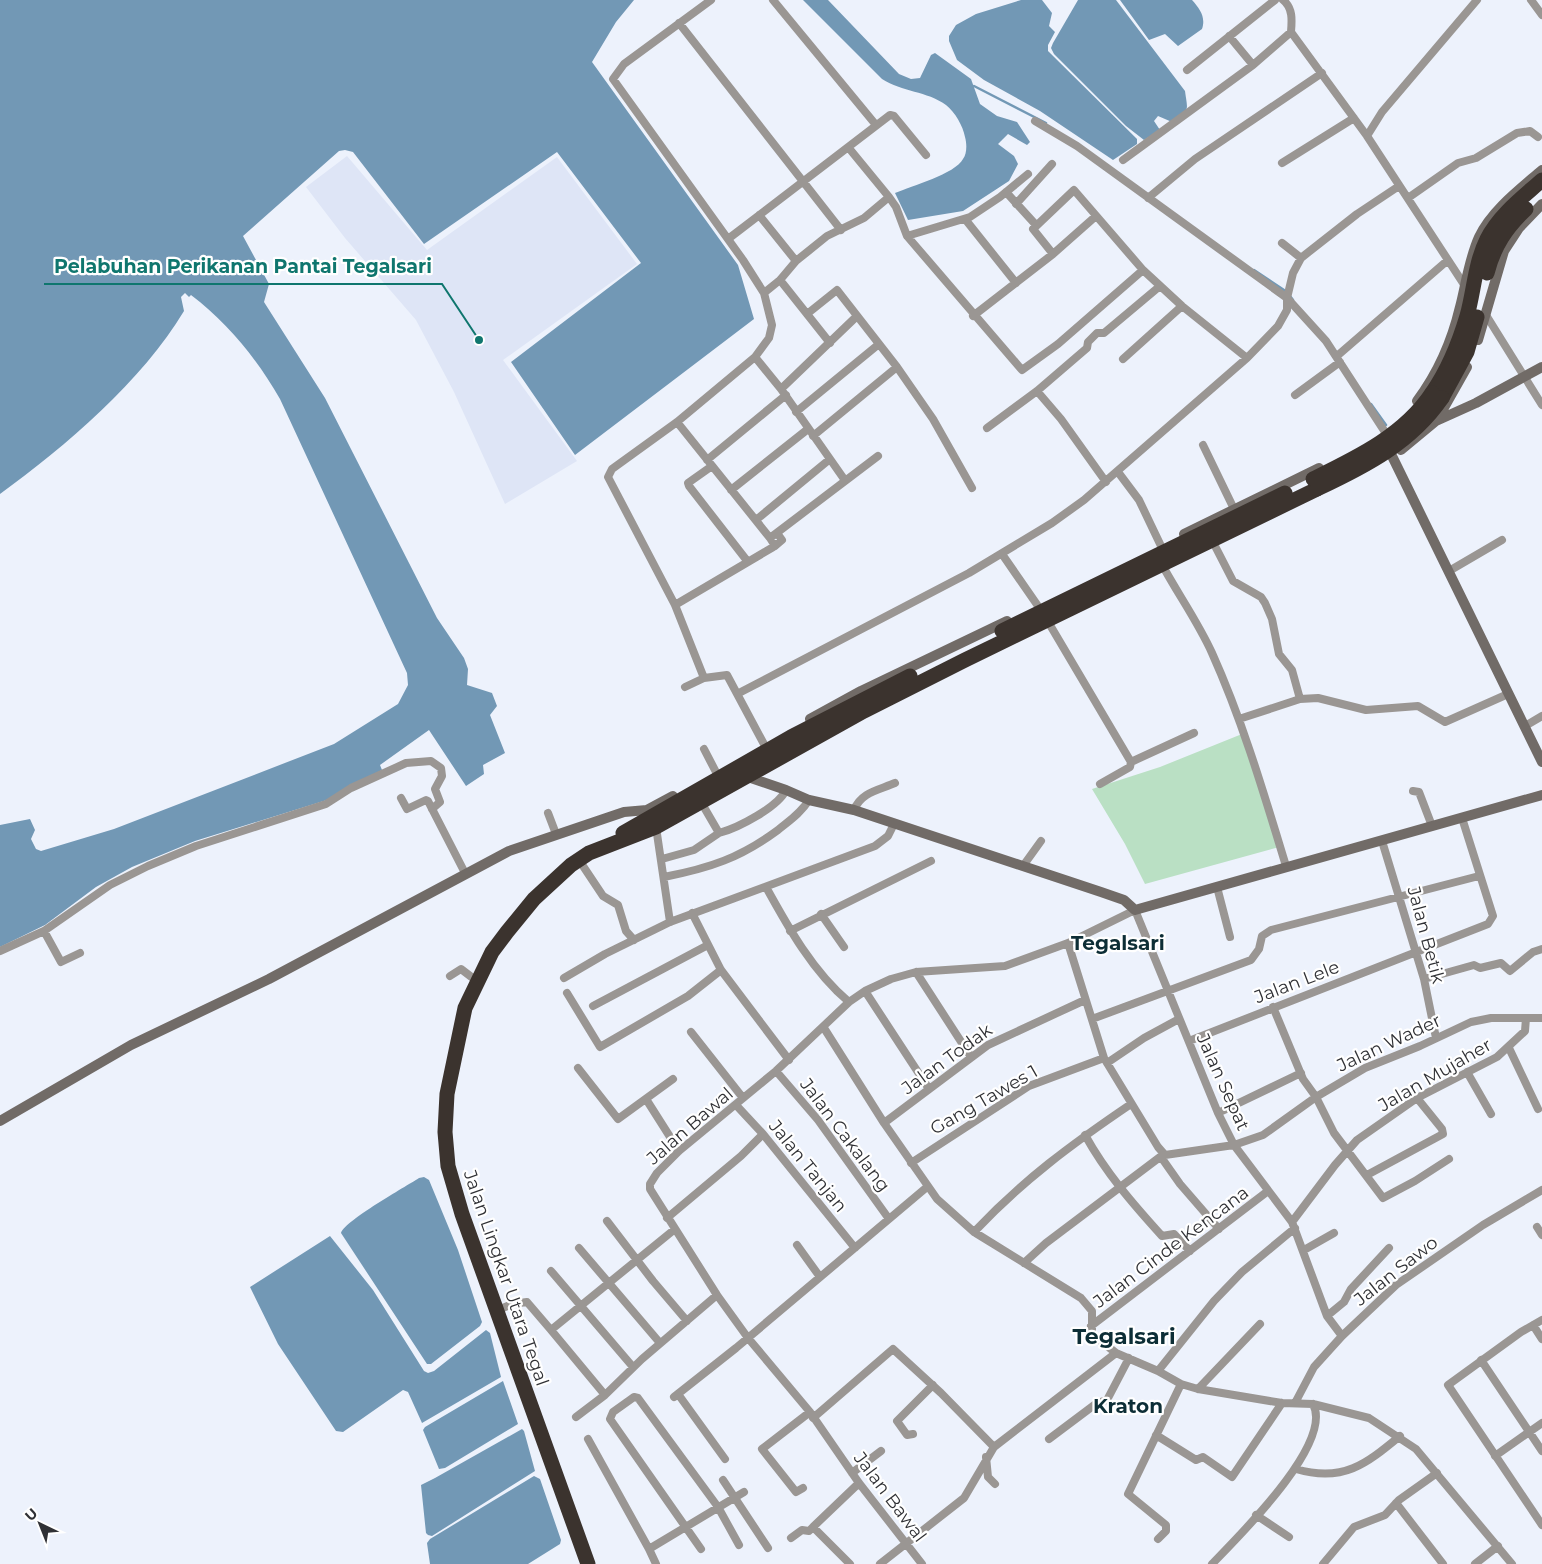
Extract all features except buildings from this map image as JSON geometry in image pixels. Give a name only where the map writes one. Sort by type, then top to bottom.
[{"type":"highway","points":[[652,818],[791,737],[860,701],[1315,484],[1367,465],[1391,450],[1424,421],[1437,395],[1467,316],[1480,259],[1488,238],[1500,221],[1542,180]]},
{"type":"highway","points":[[1437,395],[1466,352],[1494,249],[1511,224],[1542,194]]},
{"type":"highway","points":[[652,818],[701,802],[864,711],[1315,484]]},
{"type":"highway","name":"Jalan Lingkar Utara Tegal","points":[[588,1564],[453,1189],[446,1151],[447,1094],[465,1008],[492,952],[506,932],[534,899],[578,860],[608,845],[652,818]]},
{"type":"street","points":[[704,678],[675,605],[608,477],[612,470],[676,422],[755,357],[769,338],[771,332],[764,293],[728,239],[613,79],[624,64],[711,0]]},
{"type":"street","points":[[774,0],[876,125]]},
{"type":"street","points":[[1187,70],[1275,0]]},
{"type":"street","points":[[1284,0],[1292,13],[1291,32],[1367,136],[1465,286]]},
{"type":"street","points":[[1367,136],[1382,112],[1477,0]]},
{"type":"street","points":[[1531,0],[1542,15]]},
{"type":"street","points":[[679,23],[804,180],[841,230]]},
{"type":"street","points":[[1123,160],[1253,65],[1291,32]]},
{"type":"street","points":[[1228,36],[1253,65]]},
{"type":"street","points":[[1150,196],[1205,152],[1322,73]]},
{"type":"street","points":[[728,239],[876,125],[892,115],[926,155]]},
{"type":"street","points":[[1282,163],[1354,118]]},
{"type":"street","points":[[1035,122],[1077,146],[1288,294],[1338,357],[1385,432]]},
{"type":"street","points":[[1408,198],[1449,168],[1463,161],[1474,160],[1516,133],[1530,131],[1538,137]]},
{"type":"street","points":[[848,147],[896,207],[907,236],[973,316],[1022,370],[1058,344],[1143,270]]},
{"type":"street","points":[[1016,204],[1052,164]]},
{"type":"street","points":[[0,1122],[131,1045],[269,978],[464,873],[518,847],[624,812],[652,818],[717,774],[861,691],[1337,460],[1385,432],[1409,410],[1425,390],[1441,361],[1451,337],[1472,256],[1482,232],[1511,197],[1542,170]]},
{"type":"street","points":[[907,236],[965,219],[1006,192],[1025,176],[1032,186]]},
{"type":"street","points":[[738,694],[1002,554],[1069,511],[1118,472],[1247,358],[1284,317],[1296,265],[1301,258],[1351,218],[1400,186]]},
{"type":"street","points":[[1053,254],[1033,229],[1074,190],[1143,270],[1182,306],[1247,358]]},
{"type":"street","points":[[1006,192],[1036,225]]},
{"type":"street","points":[[764,293],[780,280],[796,261],[827,236],[864,218],[889,197]]},
{"type":"street","points":[[1436,421],[1470,361],[1486,315],[1504,251],[1519,228],[1542,204]]},
{"type":"street","points":[[759,215],[796,261]]},
{"type":"street","points":[[973,316],[1053,254],[1096,216]]},
{"type":"street","points":[[965,219],[1016,283]]},
{"type":"street","points":[[1282,243],[1301,258]]},
{"type":"street","points":[[1295,395],[1448,260]]},
{"type":"street","points":[[780,280],[830,343]]},
{"type":"street","points":[[987,428],[1037,390],[1087,348],[1088,342],[1093,336],[1104,333],[1160,286]]},
{"type":"street","points":[[807,314],[836,289],[897,367],[933,419],[972,488]]},
{"type":"street","points":[[1123,358],[1182,306]]},
{"type":"street","points":[[1486,315],[1542,405]]},
{"type":"street","points":[[748,562],[688,483],[784,392],[857,316]]},
{"type":"street","points":[[796,412],[879,344]]},
{"type":"street","points":[[755,357],[784,392],[812,436],[844,479]]},
{"type":"street","points":[[812,436],[897,367]]},
{"type":"street","points":[[748,777],[878,710],[1215,546],[1392,456],[1436,421],[1476,403],[1542,367]]},
{"type":"street","points":[[1037,390],[1061,419],[1106,482]]},
{"type":"street","points":[[1409,410],[1436,421]]},
{"type":"street","points":[[675,605],[775,546],[773,535],[756,520],[676,422]]},
{"type":"street","points":[[731,490],[808,429]]},
{"type":"street","points":[[1202,445],[1234,509]]},
{"type":"street","points":[[773,535],[844,479],[878,456]]},
{"type":"street","points":[[1392,456],[1542,762]]},
{"type":"street","points":[[756,520],[830,459]]},
{"type":"street","points":[[1118,472],[1139,500],[1161,546]]},
{"type":"street","points":[[1449,571],[1502,540]]},
{"type":"street","points":[[1215,546],[1233,582],[1260,597],[1265,603],[1272,619],[1279,654],[1292,670],[1300,699]]},
{"type":"street","points":[[1002,554],[1038,606]]},
{"type":"street","points":[[1165,570],[1212,653],[1251,748],[1286,866]]},
{"type":"street","points":[[1050,625],[1131,762]]},
{"type":"street","points":[[685,687],[704,678],[724,674],[738,694],[764,746]]},
{"type":"street","points":[[1239,719],[1300,699],[1328,700],[1366,710],[1418,706],[1445,722],[1508,694]]},
{"type":"street","points":[[1525,726],[1542,716]]},
{"type":"street","points":[[1100,784],[1130,767],[1131,762],[1194,733]]},
{"type":"street","points":[[704,749],[717,774]]},
{"type":"street","points":[[0,951],[44,931],[98,892],[148,866],[205,842],[326,804],[351,788],[413,761],[431,760],[441,768],[442,776],[435,789],[440,802],[432,808]]},
{"type":"street","points":[[748,777],[809,800],[854,810],[1124,900],[1135,910],[1542,795]]},
{"type":"street","points":[[854,810],[858,802],[872,790],[895,783]]},
{"type":"street","points":[[662,859],[694,850],[719,833],[732,829],[771,808],[779,801],[786,790]]},
{"type":"street","points":[[1413,791],[1419,792],[1432,826]]},
{"type":"street","points":[[400,798],[407,809],[426,800],[432,808],[464,873]]},
{"type":"street","points":[[664,877],[702,870],[734,858],[792,819],[809,800]]},
{"type":"street","points":[[701,802],[719,833]]},
{"type":"street","points":[[548,812],[556,834]]},
{"type":"street","points":[[652,818],[662,859],[670,922]]},
{"type":"street","points":[[1092,1018],[1252,960],[1259,950],[1262,936],[1267,932],[1400,895],[1479,876],[1462,818]]},
{"type":"street","points":[[564,978],[670,922],[875,846],[888,836],[894,824]]},
{"type":"street","points":[[1023,866],[1041,841]]},
{"type":"street","name":"Jalan Betik","points":[[1382,841],[1424,979],[1436,1038]]},
{"type":"street","points":[[578,860],[603,896],[618,905],[626,931],[634,940]]},
{"type":"street","points":[[790,931],[931,861]]},
{"type":"street","name":"Jalan Lele","points":[[1189,1042],[1273,1007],[1416,953],[1491,922],[1493,916],[1479,876]]},
{"type":"street","points":[[766,887],[790,931],[824,976],[849,1002]]},
{"type":"street","points":[[1217,887],[1230,937]]},
{"type":"street","name":"Jalan Bawal","points":[[922,1564],[904,1541],[855,1487],[852,1473],[812,1415],[745,1340],[717,1295],[672,1231],[667,1218],[652,1194],[650,1184],[656,1173],[680,1151],[789,1060],[849,1002],[865,991],[891,979],[916,972],[1005,966],[1068,943],[1135,910]]},
{"type":"street","name":"Jalan Sepat","points":[[1135,910],[1218,1113],[1234,1145],[1294,1225],[1327,1316],[1342,1336]]},
{"type":"street","points":[[692,913],[721,970],[766,1033],[789,1060]]},
{"type":"street","points":[[821,914],[844,947]]},
{"type":"street","points":[[44,931],[61,962],[67,961],[80,953]]},
{"type":"street","points":[[1068,943],[1106,1060],[1180,1184],[1219,1229]]},
{"type":"street","points":[[593,1006],[708,945]]},
{"type":"street","points":[[1424,979],[1474,965],[1480,968],[1501,963],[1510,971],[1533,952],[1542,948]]},
{"type":"street","points":[[450,976],[461,969],[476,986]]},
{"type":"street","points":[[566,992],[600,1047],[688,996],[721,970]]},
{"type":"street","points":[[916,972],[971,1057]]},
{"type":"street","points":[[865,991],[930,1089]]},
{"type":"street","name":"Jalan Todak","points":[[884,1123],[971,1057],[1000,1038],[1086,1000]]},
{"type":"street","points":[[1273,1007],[1284,1039],[1334,1133],[1385,1198],[1449,1159]]},
{"type":"street","name":"Jalan Wader","points":[[1163,1156],[1234,1145],[1263,1136],[1316,1097],[1365,1068],[1471,1022],[1492,1018],[1542,1018]]},
{"type":"street","name":"Jalan Mujaher","points":[[1158,1371],[1214,1301],[1242,1272],[1294,1225],[1347,1150],[1418,1098],[1497,1057],[1509,1048],[1525,1031],[1526,1018]]},
{"type":"street","name":"Gang Tawes 1","points":[[911,1163],[1029,1086],[1106,1060],[1180,1019]]},
{"type":"street","points":[[824,1028],[927,1187],[949,1211],[974,1232],[1081,1298],[1092,1311],[1092,1334],[1116,1354],[1158,1371],[1181,1384],[1198,1389],[1282,1403],[1314,1404],[1369,1418],[1400,1436],[1416,1449],[1512,1564]]},
{"type":"street","points":[[691,1032],[743,1098]]},
{"type":"street","points":[[1509,1048],[1538,1109]]},
{"type":"street","points":[[578,1068],[618,1119],[673,1079]]},
{"type":"street","name":"Jalan Cakalang","points":[[776,1071],[818,1120],[889,1219]]},
{"type":"street","points":[[1467,1072],[1491,1114]]},
{"type":"street","points":[[1218,1113],[1301,1073]]},
{"type":"street","points":[[1366,1175],[1443,1134],[1442,1129],[1418,1098]]},
{"type":"street","points":[[646,1099],[680,1151]]},
{"type":"street","name":"Jalan Tanjan","points":[[736,1104],[763,1134],[855,1248]]},
{"type":"street","points":[[974,1232],[1024,1183],[1063,1150],[1131,1104]]},
{"type":"street","points":[[667,1218],[741,1156],[763,1134]]},
{"type":"street","points":[[1085,1135],[1098,1159],[1120,1188],[1162,1236],[1174,1234],[1190,1251]]},
{"type":"street","points":[[1024,1263],[1054,1237],[1163,1156]]},
{"type":"street","points":[[725,1459],[676,1396],[736,1348],[927,1187]]},
{"type":"street","name":"Jalan Sawo","points":[[1295,1403],[1314,1366],[1342,1336],[1396,1285],[1483,1225],[1542,1190]]},
{"type":"street","name":"Jalan Cinde Kencana","points":[[1091,1326],[1268,1191]]},
{"type":"street","points":[[607,1221],[638,1259],[652,1281],[687,1321]]},
{"type":"street","points":[[1537,1228],[1542,1236]]},
{"type":"street","points":[[551,1330],[672,1231]]},
{"type":"street","points":[[1304,1250],[1334,1233]]},
{"type":"street","points":[[797,1245],[820,1276]]},
{"type":"street","points":[[579,1248],[660,1343]]},
{"type":"street","points":[[1327,1316],[1344,1302],[1351,1289],[1389,1248]]},
{"type":"street","points":[[551,1271],[633,1367]]},
{"type":"street","points":[[576,1417],[605,1395],[633,1367],[717,1295]]},
{"type":"street","points":[[496,1311],[512,1304],[527,1302],[605,1395]]},
{"type":"street","points":[[1542,1320],[1480,1360],[1448,1385],[1542,1525]]},
{"type":"street","points":[[1198,1389],[1260,1324]]},
{"type":"street","points":[[1533,1325],[1542,1339]]},
{"type":"street","points":[[803,1488],[796,1492],[762,1449],[801,1420],[812,1415],[893,1349],[933,1385],[994,1447]]},
{"type":"street","points":[[880,1564],[904,1541],[964,1498],[994,1447],[1116,1354]]},
{"type":"street","points":[[1048,1439],[1097,1403],[1107,1400],[1129,1358]]},
{"type":"street","points":[[1480,1360],[1542,1451]]},
{"type":"street","points":[[1158,1539],[1166,1531],[1166,1525],[1128,1494],[1181,1384]]},
{"type":"street","points":[[913,1434],[907,1436],[898,1421],[933,1385]]},
{"type":"street","points":[[701,1549],[610,1419],[610,1414],[632,1398],[638,1398],[718,1508],[739,1545]]},
{"type":"street","points":[[1156,1435],[1196,1460],[1203,1458],[1232,1477],[1282,1403]]},
{"type":"street","points":[[1212,1564],[1296,1469],[1309,1446],[1316,1428],[1318,1414],[1314,1404]]},
{"type":"street","points":[[1495,1456],[1542,1423]]},
{"type":"street","points":[[1296,1469],[1319,1474],[1350,1470],[1366,1464],[1400,1436]]},
{"type":"street","points":[[588,1439],[656,1564]]},
{"type":"street","points":[[852,1473],[881,1451]]},
{"type":"street","points":[[987,1460],[988,1477],[995,1484]]},
{"type":"street","points":[[1323,1564],[1351,1530],[1385,1514],[1396,1503],[1437,1473]]},
{"type":"street","points":[[723,1480],[768,1548]]},
{"type":"street","points":[[791,1538],[802,1530],[809,1531],[855,1487]]},
{"type":"street","points":[[649,1549],[718,1508],[734,1496],[744,1492]]},
{"type":"street","points":[[1396,1503],[1443,1564]]},
{"type":"street","points":[[1256,1514],[1289,1537]]},
{"type":"street","points":[[814,1527],[850,1564]]},
{"type":"street","points":[[1475,1564],[1498,1546]]},
{"type":"shaded area","points":[[347,156],[427,250],[557,157],[637,264],[503,360],[577,461],[505,504],[454,392],[416,320],[345,238],[306,187]]},
{"type":"green space","points":[[1242,734],[1283,846],[1145,884],[1125,844],[1092,789],[1160,767]]},
{"type":"water","points":[[0,0],[634,0],[616,22],[592,62],[738,265],[754,319],[575,455],[511,362],[641,263],[557,152],[424,244],[353,152],[339,151],[243,236],[269,284],[264,302],[325,398],[437,618],[464,658],[468,669],[467,685],[492,693],[497,706],[490,715],[505,753],[483,765],[484,774],[466,786],[429,730],[380,765],[382,770],[327,800],[195,841],[132,867],[96,887],[45,925],[0,947],[0,825],[30,819],[35,830],[31,839],[36,849],[41,851],[114,829],[334,744],[398,704],[408,685],[407,673],[280,399],[262,370],[241,342],[217,317],[191,295],[189,297],[185,293],[181,297],[184,311],[167,337],[125,387],[51,455],[0,494]]},
{"type":"water","points":[[803,0],[828,0],[899,74],[911,79],[920,78],[931,55],[935,53],[971,79],[980,104],[997,116],[1017,122],[1030,142],[1027,145],[1008,134],[998,144],[1014,156],[1018,164],[1009,181],[963,211],[908,220],[895,193],[942,175],[958,164],[964,157],[966,149],[966,140],[960,124],[949,108],[939,100],[898,87],[882,79]]},
{"type":"water","points":[[1021,0],[1042,0],[1052,13],[1049,26],[1055,32],[1048,45],[1048,51],[1137,139],[1137,144],[1113,160],[1040,111],[984,80],[957,60],[949,41],[949,36],[956,25],[976,14]]},
{"type":"water","points":[[1078,0],[1116,0],[1185,91],[1187,107],[1185,112],[1172,122],[1158,116],[1154,121],[1160,130],[1144,140],[1126,126],[1054,54],[1051,48],[1053,43]]},
{"type":"water","points":[[1120,0],[1192,0],[1202,13],[1202,29],[1178,46],[1165,34],[1149,40]]},
{"type":"water","points":[[424,1177],[429,1180],[458,1250],[482,1322],[480,1326],[431,1364],[427,1364],[341,1233],[345,1227],[364,1212],[419,1178]]},
{"type":"water","points":[[330,1236],[373,1290],[424,1371],[428,1373],[434,1371],[486,1330],[490,1333],[501,1377],[422,1423],[408,1392],[403,1390],[343,1432],[336,1431],[278,1344],[250,1287]]},
{"type":"water","points":[[503,1381],[518,1424],[445,1468],[439,1469],[423,1430],[425,1427]]},
{"type":"water","points":[[522,1429],[535,1471],[432,1536],[428,1535],[426,1533],[421,1485]]},
{"type":"water","points":[[534,1476],[540,1479],[561,1540],[560,1544],[528,1564],[430,1564],[427,1543],[430,1539]]},
{"type":"waterway","points":[[974,86],[1046,123]]},
{"type":"waterway","points":[[1254,270],[1287,292],[1293,300]]},
{"type":"waterway","points":[[1371,404],[1386,425]]},
{"type":"place","name":"Pelabuhan Perikanan Pantai Tegalsari","points":[[479,340]]},
{"type":"district","name":"Tegalsari","points":[[1118,943]]},
{"type":"district","name":"Tegalsari","points":[[1124,1336]]},
{"type":"district","name":"Kraton","points":[[1128,1406]]}]
